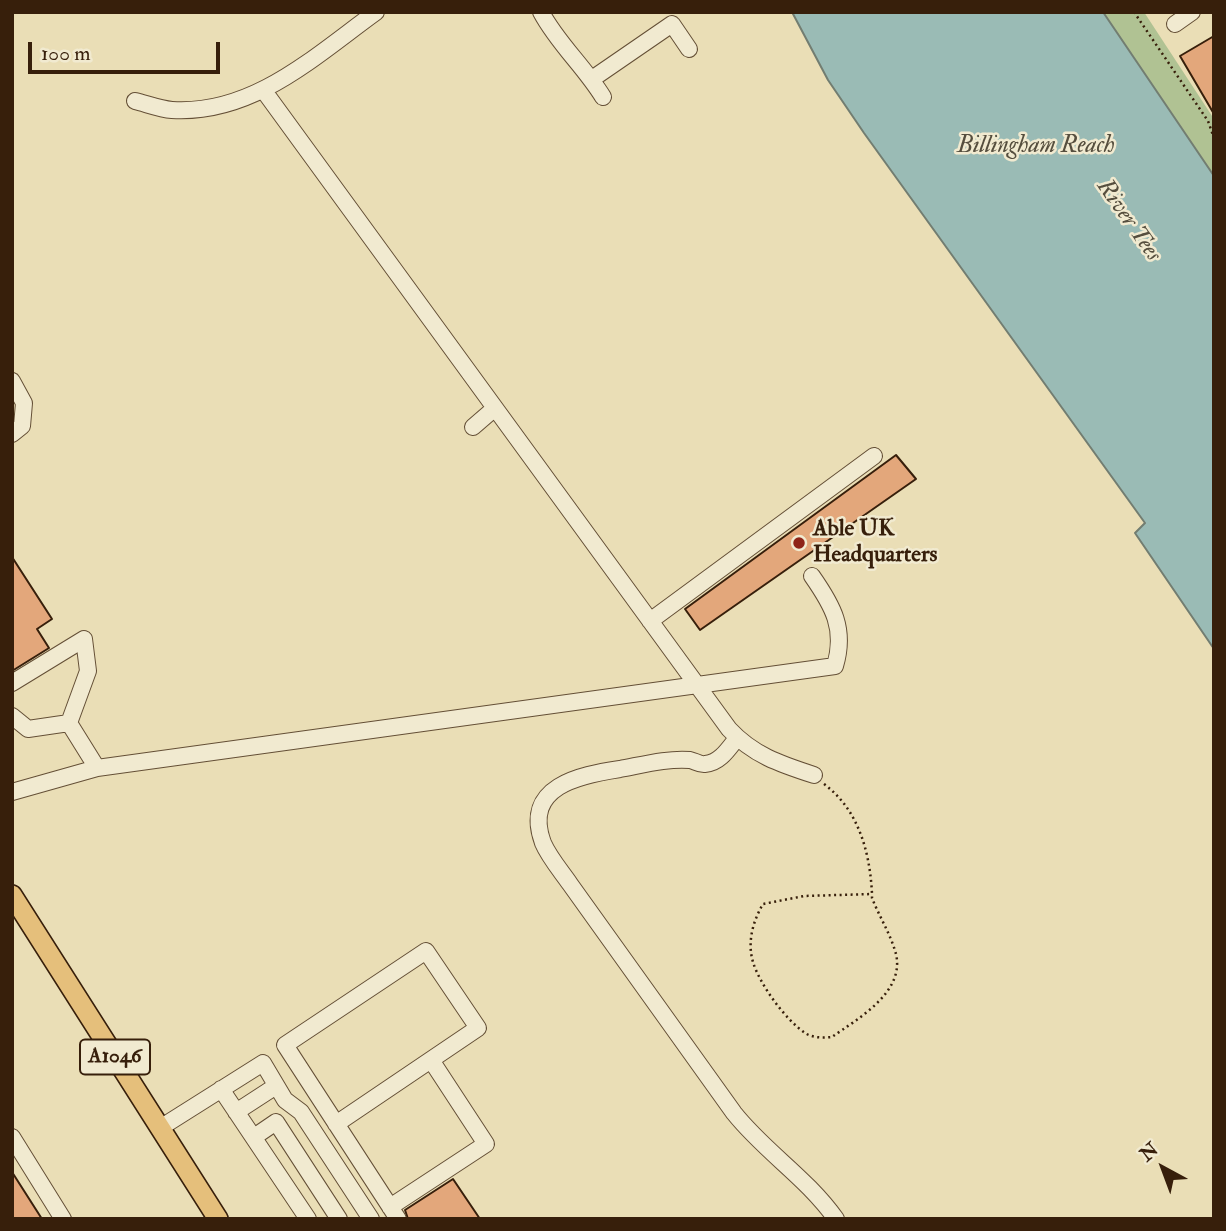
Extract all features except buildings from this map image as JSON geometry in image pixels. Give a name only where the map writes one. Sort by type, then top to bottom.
[{"type":"main road","name":"A1046","points":[[12,895],[218,1219]]},
{"type":"street","points":[[135,102],[172,110],[224,104],[264,91],[376,12]]},
{"type":"street","points":[[541,12],[555,38],[592,79],[603,97]]},
{"type":"street","points":[[1175,24],[1192,12]]},
{"type":"street","points":[[592,79],[672,24],[689,49]]},
{"type":"street","points":[[264,91],[733,733],[767,760],[814,775]]},
{"type":"street","points":[[12,381],[24,403],[22,426],[12,434]]},
{"type":"street","points":[[473,427],[495,408]]},
{"type":"street","points":[[650,621],[874,456]]},
{"type":"street","points":[[12,792],[97,768],[835,666],[840,650],[838,619],[812,576]]},
{"type":"street","points":[[12,683],[84,639],[88,671],[69,723]]},
{"type":"street","points":[[665,691],[685,668]]},
{"type":"street","points":[[12,716],[28,729],[69,723]]},
{"type":"street","points":[[69,723],[97,768]]},
{"type":"street","points":[[733,733],[720,759],[704,765],[690,760],[653,764],[587,774],[564,781],[550,793],[542,809],[539,828],[544,845],[570,884],[734,1113],[748,1131],[807,1182],[836,1219]]},
{"type":"street","points":[[336,1124],[478,1028],[426,951],[285,1045],[336,1124],[394,1213],[486,1144],[431,1060]]},
{"type":"street","points":[[160,1128],[263,1063],[285,1100],[301,1112],[371,1219]]},
{"type":"street","points":[[236,1112],[276,1086]]},
{"type":"street","points":[[221,1089],[308,1219]]},
{"type":"street","points":[[254,1137],[276,1122],[339,1219]]},
{"type":"street","points":[[12,1137],[63,1219]]},
{"type":"path","points":[[1134,12],[1208,121],[1214,138]]},
{"type":"path","points":[[814,775],[835,795],[864,839],[871,867],[872,894],[896,954],[897,971],[872,1009],[832,1037],[806,1034],[790,1019],[754,962],[751,941],[754,919],[763,904],[804,896],[872,894]]},
{"type":"green space","points":[[1103,12],[1144,12],[1214,119],[1214,176]]},
{"type":"water","name":"Billingham Reach","points":[[792,12],[1103,12],[1214,176],[1214,649],[1135,533],[1145,523],[864,133],[828,80]]},
{"type":"place","name":"Able UK Headquarters","points":[[799,543]]},
{"type":"water label","name":"River Tees","points":[[1128,221]]}]
